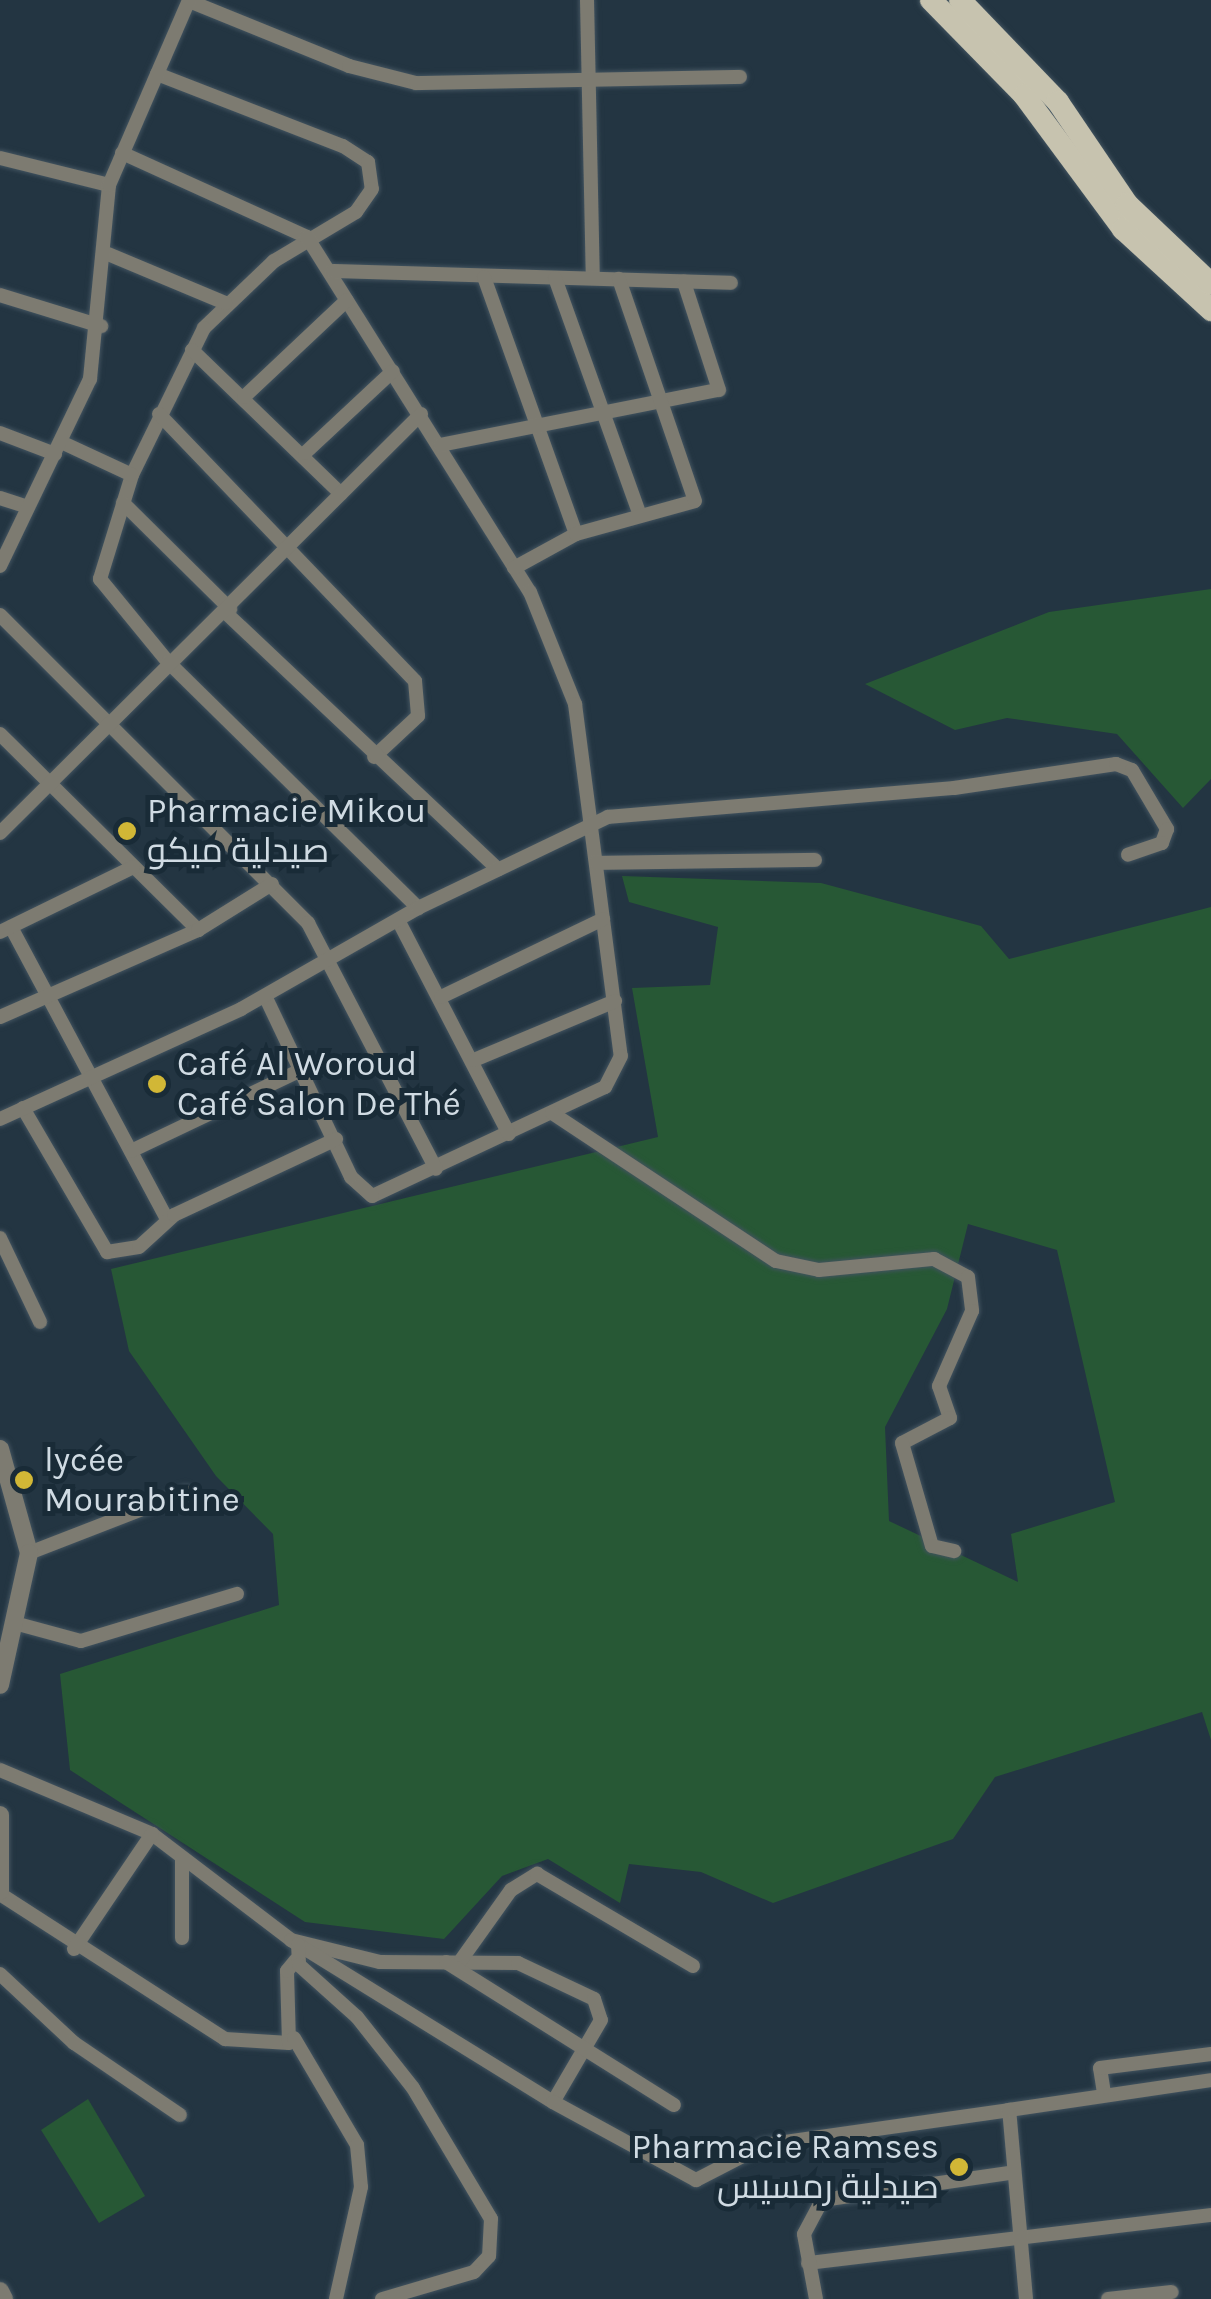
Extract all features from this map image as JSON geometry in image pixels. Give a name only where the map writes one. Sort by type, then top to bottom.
[{"type":"main road","points":[[931,0],[1024,95],[1123,229],[1211,310]]},
{"type":"main road","points":[[960,0],[1058,102],[1128,204],[1211,284]]},
{"type":"street","points":[[0,566],[58,448],[101,326],[108,254],[108,185],[189,0],[383,77],[499,87],[592,80],[740,77]]},
{"type":"street","points":[[587,0],[592,80],[593,278]]},
{"type":"street","points":[[157,74],[368,162],[372,189],[364,205],[307,237],[224,303],[192,350],[159,414],[132,476],[100,579],[168,662],[418,908]]},
{"type":"street","points":[[122,153],[307,237],[333,270],[347,300],[514,568],[570,687],[616,1000],[616,1075],[552,1113],[372,1196],[356,1186],[266,996]]},
{"type":"street","points":[[0,158],[108,185]]},
{"type":"street","points":[[108,254],[224,303]]},
{"type":"street","points":[[333,270],[731,284]]},
{"type":"street","points":[[484,276],[576,534]]},
{"type":"street","points":[[555,278],[596,410],[639,514]]},
{"type":"street","points":[[514,568],[576,534],[695,501],[620,279]]},
{"type":"street","points":[[440,444],[659,397],[718,390],[684,282]]},
{"type":"street","points":[[0,295],[101,326]]},
{"type":"street","points":[[244,397],[347,300]]},
{"type":"street","points":[[192,350],[305,453],[340,494]]},
{"type":"street","points":[[305,453],[393,371]]},
{"type":"street","points":[[159,414],[421,691],[418,716],[374,757]]},
{"type":"street","points":[[0,833],[168,662],[228,611],[421,414]]},
{"type":"street","points":[[0,433],[58,448],[132,476]]},
{"type":"street","points":[[0,498],[28,507]]},
{"type":"street","points":[[123,503],[374,757],[498,869]]},
{"type":"street","points":[[0,616],[112,720],[272,884],[332,959],[436,1169]]},
{"type":"street","points":[[0,734],[198,930]]},
{"type":"street","points":[[0,1120],[266,996],[418,908],[592,823],[1116,764],[1132,770],[1168,829],[1162,843],[1128,855]]},
{"type":"street","points":[[596,862],[815,860]]},
{"type":"street","points":[[133,868],[5,929],[91,1076],[166,1219]]},
{"type":"street","points":[[0,1017],[198,930],[272,884]]},
{"type":"street","points":[[440,997],[602,919]]},
{"type":"street","points":[[398,920],[474,1060],[509,1134]]},
{"type":"street","points":[[474,1060],[616,1000]]},
{"type":"street","points":[[131,1150],[300,1070]]},
{"type":"street","points":[[23,1108],[100,1250],[138,1247],[166,1219],[336,1139]]},
{"type":"street","points":[[552,1113],[776,1260],[819,1270],[934,1259],[968,1277],[972,1311],[939,1386],[951,1414],[902,1443],[932,1546],[954,1551]]},
{"type":"street","points":[[0,1238],[40,1322]]},
{"type":"street","points":[[0,1449],[30,1552],[18,1624],[0,1685]]},
{"type":"street","points":[[30,1552],[186,1492]]},
{"type":"street","points":[[18,1624],[81,1642],[237,1594]]},
{"type":"street","points":[[0,1770],[152,1834],[295,1942],[553,2102],[696,2180],[764,2145],[1211,2080]]},
{"type":"street","points":[[0,1815],[0,1893],[74,1949],[206,2032],[272,2047],[294,2038]]},
{"type":"street","points":[[74,1949],[152,1834]]},
{"type":"street","points":[[182,1858],[182,1938]]},
{"type":"street","points":[[454,1961],[510,1890],[537,1874],[693,1966]]},
{"type":"street","points":[[295,1942],[296,1960],[413,2088],[491,2219],[489,2256],[474,2272],[382,2299]]},
{"type":"street","points":[[295,1942],[365,1960],[518,1964],[594,1999],[602,2020],[553,2102]]},
{"type":"street","points":[[296,1960],[287,1971],[294,2038],[357,2146],[361,2187],[336,2299]]},
{"type":"street","points":[[454,1961],[674,2106]]},
{"type":"street","points":[[0,1974],[74,2043],[180,2115]]},
{"type":"street","points":[[1104,2094],[1100,2068],[1211,2054]]},
{"type":"street","points":[[1009,2110],[1009,2173],[1026,2299]]},
{"type":"street","points":[[816,2299],[808,2264],[810,2214],[833,2194],[1009,2173]]},
{"type":"street","points":[[808,2264],[1211,2215]]},
{"type":"street","points":[[0,2291],[3,2299]]},
{"type":"street","points":[[1108,2299],[1172,2292]]},
{"type":"green space","points":[[1211,589],[1211,779],[1183,808],[1117,734],[1007,718],[955,730],[865,684],[1049,612]]},
{"type":"green space","points":[[622,876],[821,883],[981,926],[1009,959],[1211,907],[1211,1740],[1202,1712],[995,1777],[953,1839],[773,1903],[701,1872],[629,1864],[620,1903],[548,1859],[502,1876],[444,1939],[305,1922],[70,1770],[60,1674],[279,1605],[273,1534],[216,1476],[129,1351],[111,1269],[658,1137],[632,988],[710,985],[718,927],[629,902]],"holes":[[[968,1224],[1057,1250],[1115,1502],[1011,1534],[1018,1582],[889,1521],[885,1427],[947,1309]]]},
{"type":"green space","points":[[88,2099],[145,2196],[99,2223],[41,2130]]},
{"type":"place","name":"Pharmacie Mikou صيدلية ميكو","points":[[127,831]]},
{"type":"place","name":"Café Al Woroud Café Salon De Thé","points":[[157,1084]]},
{"type":"place","name":"lycée Mourabitine","points":[[24,1480]]},
{"type":"place","name":"Pharmacie Ramses صيدلية رمسيس","points":[[959,2167]]}]
